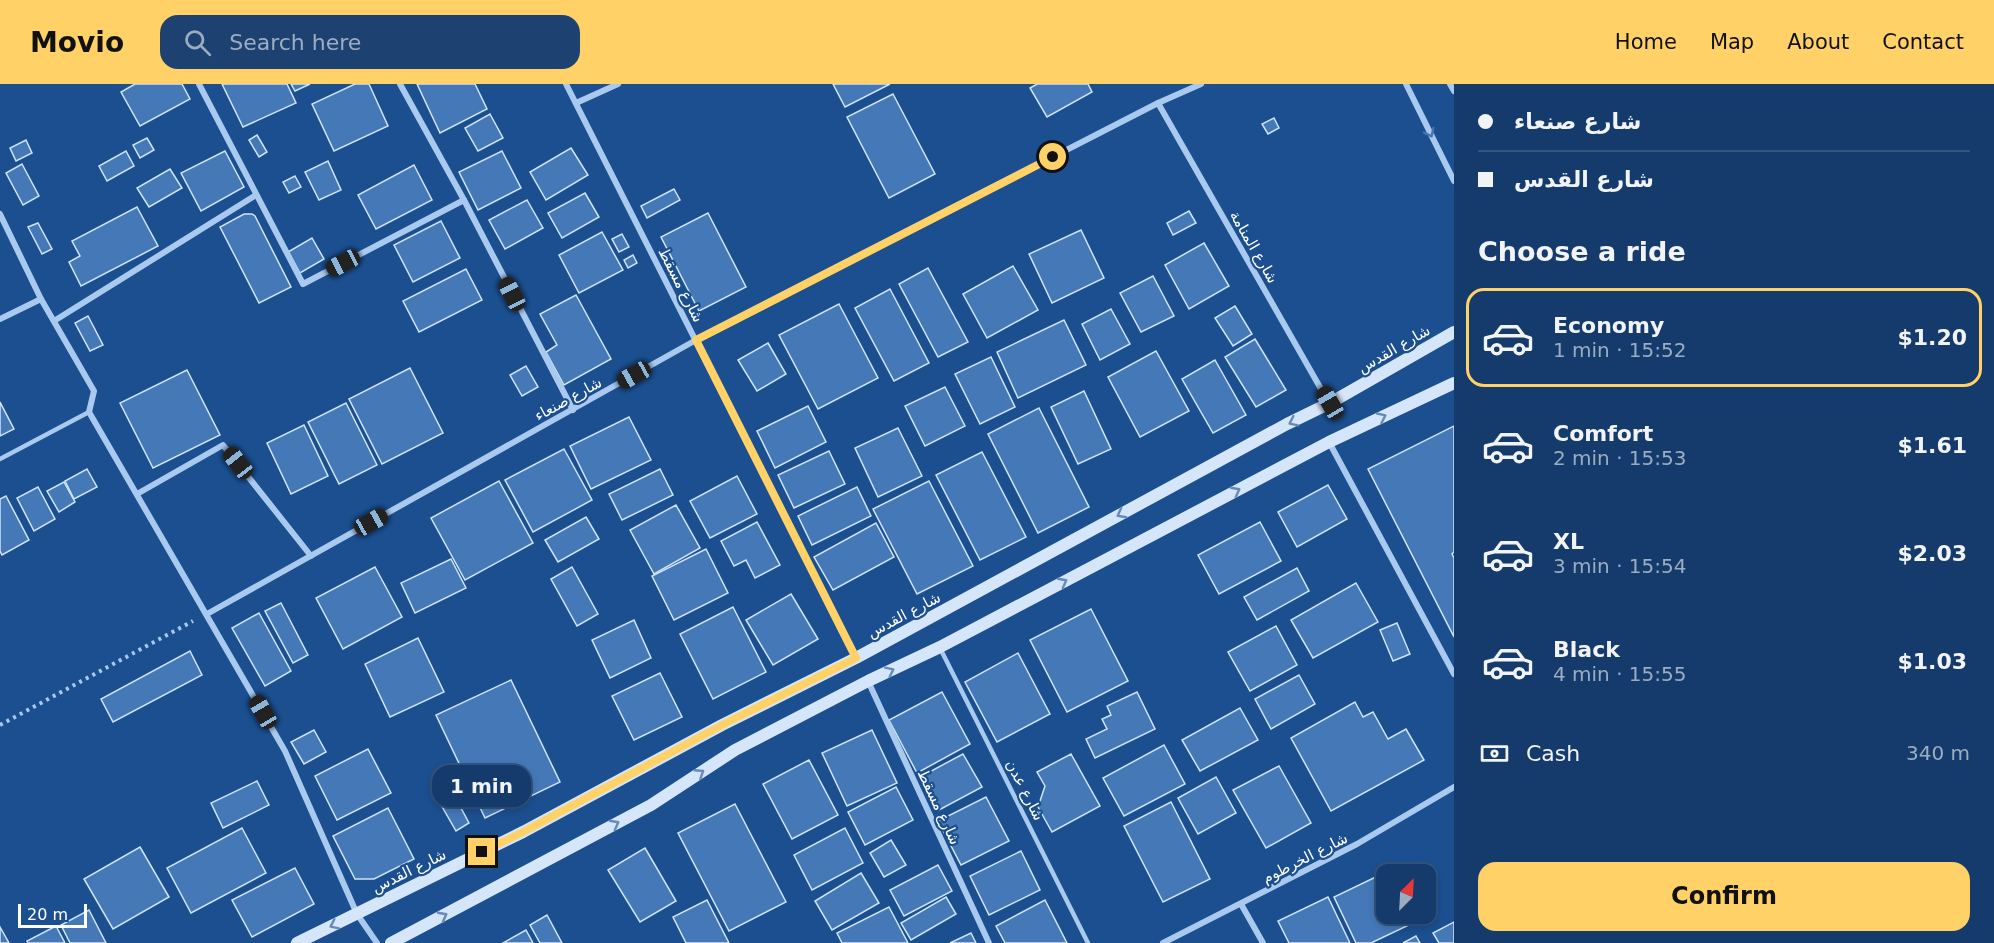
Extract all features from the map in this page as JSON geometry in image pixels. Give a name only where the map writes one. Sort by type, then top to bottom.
[{"type":"main road","name":"شارع القدس","points":[[297,943],[523,832],[722,725],[856,658],[1287,424],[1330,403],[1454,332]]},
{"type":"main road","points":[[391,943],[651,805],[735,750],[939,647],[1329,442],[1454,383]]},
{"type":"street","points":[[199,84],[303,284],[464,200]]},
{"type":"street","points":[[400,84],[464,200],[573,410]]},
{"type":"street","name":"شارع مسقط","points":[[566,84],[856,658]]},
{"type":"street","points":[[576,103],[618,84]]},
{"type":"street","name":"شارع صنعاء","points":[[207,614],[696,340],[1158,103],[1202,84]]},
{"type":"street","points":[[1406,84],[1454,181]]},
{"type":"street","points":[[1450,84],[1454,91]]},
{"type":"street","name":"شارع المنامة","points":[[1158,103],[1330,403]]},
{"type":"street","points":[[54,321],[256,195]]},
{"type":"street","points":[[0,214],[41,299],[93,391],[88,412],[285,751],[357,914],[377,943]]},
{"type":"street","points":[[0,319],[41,299]]},
{"type":"street","points":[[1329,442],[1454,674]]},
{"type":"street","points":[[137,494],[223,445],[311,556]]},
{"type":"street","name":"شارع مسقط","points":[[868,681],[989,943]]},
{"type":"street","name":"شارع الخرطوم","points":[[1163,943],[1357,844],[1454,787]]},
{"type":"street","points":[[1241,904],[1263,943]]},
{"type":"lane","points":[[0,459],[88,412]]},
{"type":"lane","name":"شارع عدن","points":[[939,647],[1088,943]]},
{"type":"path","points":[[0,725],[207,614]]},
{"type":"building","points":[[135,84],[182,84],[190,99],[140,126],[121,92]]},
{"type":"building","points":[[222,84],[287,84],[296,103],[243,127]]},
{"type":"building","points":[[291,84],[310,84],[295,91]]},
{"type":"building","points":[[355,84],[369,84],[388,126],[334,151],[312,104]]},
{"type":"building","points":[[417,84],[475,84],[487,109],[440,133]]},
{"type":"building","points":[[833,84],[890,84],[845,107]]},
{"type":"building","points":[[1037,84],[1088,84],[1092,92],[1047,117],[1030,88]]},
{"type":"building","points":[[893,94],[935,174],[889,198],[847,117]]},
{"type":"building","points":[[490,114],[503,138],[478,151],[465,128]]},
{"type":"building","points":[[1274,118],[1279,128],[1268,134],[1262,124]]},
{"type":"building","points":[[257,135],[267,152],[259,157],[249,140]]},
{"type":"building","points":[[147,138],[154,150],[140,158],[133,145]]},
{"type":"building","points":[[26,140],[32,153],[16,161],[10,148]]},
{"type":"building","points":[[571,148],[588,175],[546,200],[530,172]]},
{"type":"building","points":[[126,151],[134,166],[107,181],[99,166]]},
{"type":"building","points":[[225,151],[244,187],[201,211],[181,173]]},
{"type":"building","points":[[502,151],[521,188],[478,210],[459,172]]},
{"type":"building","points":[[328,161],[341,190],[319,200],[305,172]]},
{"type":"building","points":[[22,164],[39,196],[23,205],[6,173]]},
{"type":"building","points":[[414,165],[432,200],[376,229],[358,195]]},
{"type":"building","points":[[170,169],[182,188],[149,207],[137,188]]},
{"type":"building","points":[[295,176],[301,187],[289,193],[283,182]]},
{"type":"building","points":[[674,189],[680,200],[647,218],[641,206]]},
{"type":"building","points":[[585,193],[599,217],[562,238],[548,213]]},
{"type":"building","points":[[527,200],[543,228],[505,249],[489,220]]},
{"type":"building","points":[[137,207],[158,246],[81,286],[69,262],[80,256],[72,241]]},
{"type":"building","points":[[1189,211],[1196,223],[1173,235],[1167,223]]},
{"type":"building","points":[[708,213],[746,287],[699,311],[661,237]]},
{"type":"building","points":[[244,214],[255,216],[291,287],[259,303],[220,227]]},
{"type":"building","points":[[441,221],[460,258],[413,282],[394,245]]},
{"type":"building","points":[[38,223],[52,249],[42,254],[28,227]]},
{"type":"building","points":[[1081,230],[1104,278],[1052,303],[1029,254]]},
{"type":"building","points":[[602,232],[623,270],[579,293],[559,255]]},
{"type":"building","points":[[622,234],[629,247],[619,252],[612,239]]},
{"type":"building","points":[[312,238],[324,259],[300,273],[288,252]]},
{"type":"building","points":[[1204,243],[1229,286],[1189,309],[1165,265]]},
{"type":"building","points":[[633,255],[637,263],[628,268],[624,260]]},
{"type":"building","points":[[1013,266],[1038,310],[987,338],[963,294]]},
{"type":"building","points":[[928,268],[968,342],[938,357],[899,284]]},
{"type":"building","points":[[466,269],[482,300],[419,332],[403,301]]},
{"type":"building","points":[[1153,276],[1174,316],[1141,332],[1120,293]]},
{"type":"building","points":[[890,289],[929,363],[894,381],[855,308]]},
{"type":"building","points":[[576,295],[611,359],[564,385],[546,352],[557,345],[540,314]]},
{"type":"building","points":[[839,304],[878,378],[818,409],[779,335]]},
{"type":"building","points":[[1235,306],[1252,334],[1233,346],[1215,318]]},
{"type":"building","points":[[1111,309],[1130,344],[1100,360],[1082,324]]},
{"type":"building","points":[[88,316],[103,345],[90,351],[75,323]]},
{"type":"building","points":[[1064,320],[1086,365],[1018,398],[997,352]]},
{"type":"building","points":[[1255,339],[1286,390],[1256,407],[1225,357]]},
{"type":"building","points":[[768,343],[786,374],[757,391],[738,360]]},
{"type":"building","points":[[1156,351],[1189,411],[1140,437],[1108,377]]},
{"type":"building","points":[[991,357],[1015,407],[980,424],[955,374]]},
{"type":"building","points":[[1215,360],[1246,415],[1213,433],[1182,379]]},
{"type":"building","points":[[526,366],[538,387],[522,396],[510,375]]},
{"type":"building","points":[[410,368],[443,433],[382,464],[349,399]]},
{"type":"building","points":[[187,370],[220,435],[153,468],[120,403]]},
{"type":"building","points":[[945,387],[965,426],[925,446],[905,406]]},
{"type":"building","points":[[1084,391],[1111,449],[1078,464],[1051,407]]},
{"type":"building","points":[[0,402],[14,429],[0,436]]},
{"type":"building","points":[[346,403],[377,465],[339,484],[308,422]]},
{"type":"building","points":[[808,406],[826,442],[775,468],[757,431]]},
{"type":"building","points":[[1039,408],[1089,507],[1038,533],[988,434]]},
{"type":"building","points":[[629,417],[651,460],[591,489],[570,446]]},
{"type":"building","points":[[304,425],[328,476],[291,494],[267,443]]},
{"type":"building","points":[[1454,426],[1454,552],[1452,554],[1454,558],[1454,637],[1368,469]]},
{"type":"building","points":[[898,428],[922,476],[878,497],[855,448]]},
{"type":"building","points":[[564,449],[592,500],[533,532],[505,480]]},
{"type":"building","points":[[829,451],[845,484],[794,508],[778,475]]},
{"type":"building","points":[[982,452],[1026,537],[980,560],[936,475]]},
{"type":"building","points":[[87,469],[97,487],[74,499],[65,481]]},
{"type":"building","points":[[660,469],[673,495],[622,520],[609,494]]},
{"type":"building","points":[[737,476],[757,514],[710,538],[690,501]]},
{"type":"building","points":[[499,481],[533,543],[465,580],[431,518]]},
{"type":"building","points":[[929,481],[973,566],[917,594],[873,509]]},
{"type":"building","points":[[64,482],[75,502],[59,512],[47,491]]},
{"type":"building","points":[[1328,485],[1347,519],[1297,547],[1278,512]]},
{"type":"building","points":[[38,487],[55,519],[34,531],[17,498]]},
{"type":"building","points":[[857,487],[871,516],[812,545],[798,516]]},
{"type":"building","points":[[6,496],[29,540],[2,555],[0,551],[0,499]]},
{"type":"building","points":[[676,505],[700,548],[654,574],[630,530]]},
{"type":"building","points":[[586,517],[599,539],[558,562],[545,540]]},
{"type":"building","points":[[757,522],[780,565],[755,578],[746,560],[734,566],[721,541]]},
{"type":"building","points":[[1260,522],[1281,561],[1219,594],[1198,555]]},
{"type":"building","points":[[876,523],[894,557],[833,590],[814,557]]},
{"type":"building","points":[[706,549],[728,593],[674,620],[652,576]]},
{"type":"building","points":[[451,559],[466,588],[415,613],[401,583]]},
{"type":"building","points":[[375,567],[402,617],[343,649],[316,598]]},
{"type":"building","points":[[572,567],[598,614],[577,626],[551,579]]},
{"type":"building","points":[[1297,568],[1309,591],[1257,620],[1244,597]]},
{"type":"building","points":[[1356,583],[1378,622],[1313,658],[1291,620]]},
{"type":"building","points":[[791,594],[818,639],[773,665],[746,620]]},
{"type":"building","points":[[281,603],[308,655],[293,663],[265,611]]},
{"type":"building","points":[[733,607],[766,672],[713,699],[680,634]]},
{"type":"building","points":[[1091,609],[1128,681],[1067,712],[1030,640]]},
{"type":"building","points":[[259,613],[291,671],[265,686],[232,628]]},
{"type":"building","points":[[634,620],[651,658],[610,678],[592,640]]},
{"type":"building","points":[[1397,623],[1410,654],[1393,661],[1380,630]]},
{"type":"building","points":[[1276,626],[1297,665],[1250,691],[1228,652]]},
{"type":"building","points":[[418,638],[444,692],[390,717],[365,664]]},
{"type":"building","points":[[190,651],[202,675],[113,722],[101,699]]},
{"type":"building","points":[[1018,653],[1050,714],[997,742],[965,682]]},
{"type":"building","points":[[660,673],[682,717],[634,740],[612,696]]},
{"type":"building","points":[[1299,675],[1315,704],[1271,729],[1255,699]]},
{"type":"building","points":[[511,680],[560,782],[485,818],[436,715]]},
{"type":"building","points":[[942,692],[970,744],[917,773],[889,720]]},
{"type":"building","points":[[1137,692],[1155,729],[1095,758],[1086,739],[1107,729],[1102,719],[1111,715],[1107,706]]},
{"type":"building","points":[[1355,702],[1363,717],[1373,712],[1388,739],[1406,729],[1424,760],[1331,811],[1291,738]]},
{"type":"building","points":[[1240,708],[1258,740],[1200,771],[1182,740]]},
{"type":"building","points":[[314,730],[326,752],[304,764],[291,742]]},
{"type":"building","points":[[872,730],[897,783],[847,806],[822,753]]},
{"type":"building","points":[[1164,745],[1185,784],[1124,816],[1103,778]]},
{"type":"building","points":[[368,749],[391,793],[337,820],[315,776]]},
{"type":"building","points":[[963,754],[982,787],[939,810],[920,777]]},
{"type":"building","points":[[1071,754],[1100,806],[1052,832],[1038,807],[1045,786],[1037,772]]},
{"type":"building","points":[[809,760],[838,815],[792,839],[763,784]]},
{"type":"building","points":[[1279,766],[1311,823],[1266,848],[1233,790]]},
{"type":"building","points":[[1216,777],[1236,813],[1198,834],[1178,798]]},
{"type":"building","points":[[257,781],[269,805],[223,828],[211,803]]},
{"type":"building","points":[[896,787],[913,820],[865,845],[848,812]]},
{"type":"building","points":[[454,795],[469,823],[456,831],[440,803]]},
{"type":"building","points":[[986,797],[1009,841],[961,865],[938,821]]},
{"type":"building","points":[[1171,802],[1210,879],[1163,902],[1124,826]]},
{"type":"building","points":[[735,804],[786,902],[729,931],[678,833]]},
{"type":"building","points":[[388,808],[414,859],[374,879],[355,879],[333,836]]},
{"type":"building","points":[[242,828],[266,873],[191,913],[167,868]]},
{"type":"building","points":[[845,828],[863,863],[812,890],[794,855]]},
{"type":"building","points":[[891,840],[906,865],[884,877],[870,853]]},
{"type":"building","points":[[140,847],[169,897],[113,929],[84,879]]},
{"type":"building","points":[[645,848],[676,901],[640,922],[608,870]]},
{"type":"building","points":[[1021,851],[1040,890],[989,915],[970,876]]},
{"type":"building","points":[[938,865],[952,891],[904,916],[890,890]]},
{"type":"building","points":[[295,868],[314,904],[252,937],[232,900]]},
{"type":"building","points":[[861,873],[879,903],[832,930],[815,901]]},
{"type":"building","points":[[1376,877],[1376,924],[1409,925],[1371,943],[1356,943],[1334,897]]},
{"type":"building","points":[[946,897],[956,914],[911,940],[901,923]]},
{"type":"building","points":[[1328,897],[1350,943],[1289,943],[1278,921]]},
{"type":"building","points":[[707,900],[729,943],[686,943],[673,917]]},
{"type":"building","points":[[1045,900],[1067,943],[1005,943],[996,926]]},
{"type":"building","points":[[889,907],[908,943],[842,943],[837,933]]},
{"type":"building","points":[[89,910],[106,943],[70,943],[61,925]]},
{"type":"building","points":[[547,915],[562,943],[540,943],[530,925]]},
{"type":"building","points":[[1454,922],[1454,943],[1439,943],[1433,933]]},
{"type":"building","points":[[56,926],[65,943],[28,943],[27,941]]},
{"type":"building","points":[[0,927],[9,943],[0,943]]},
{"type":"building","points":[[526,930],[533,943],[503,943]]},
{"type":"building","points":[[971,933],[976,943],[950,943]]},
{"type":"building","points":[[1416,936],[1420,943],[1403,943]]},
{"type":"route","points":[[482,852],[722,725],[856,658],[696,340],[1053,157]]}]
